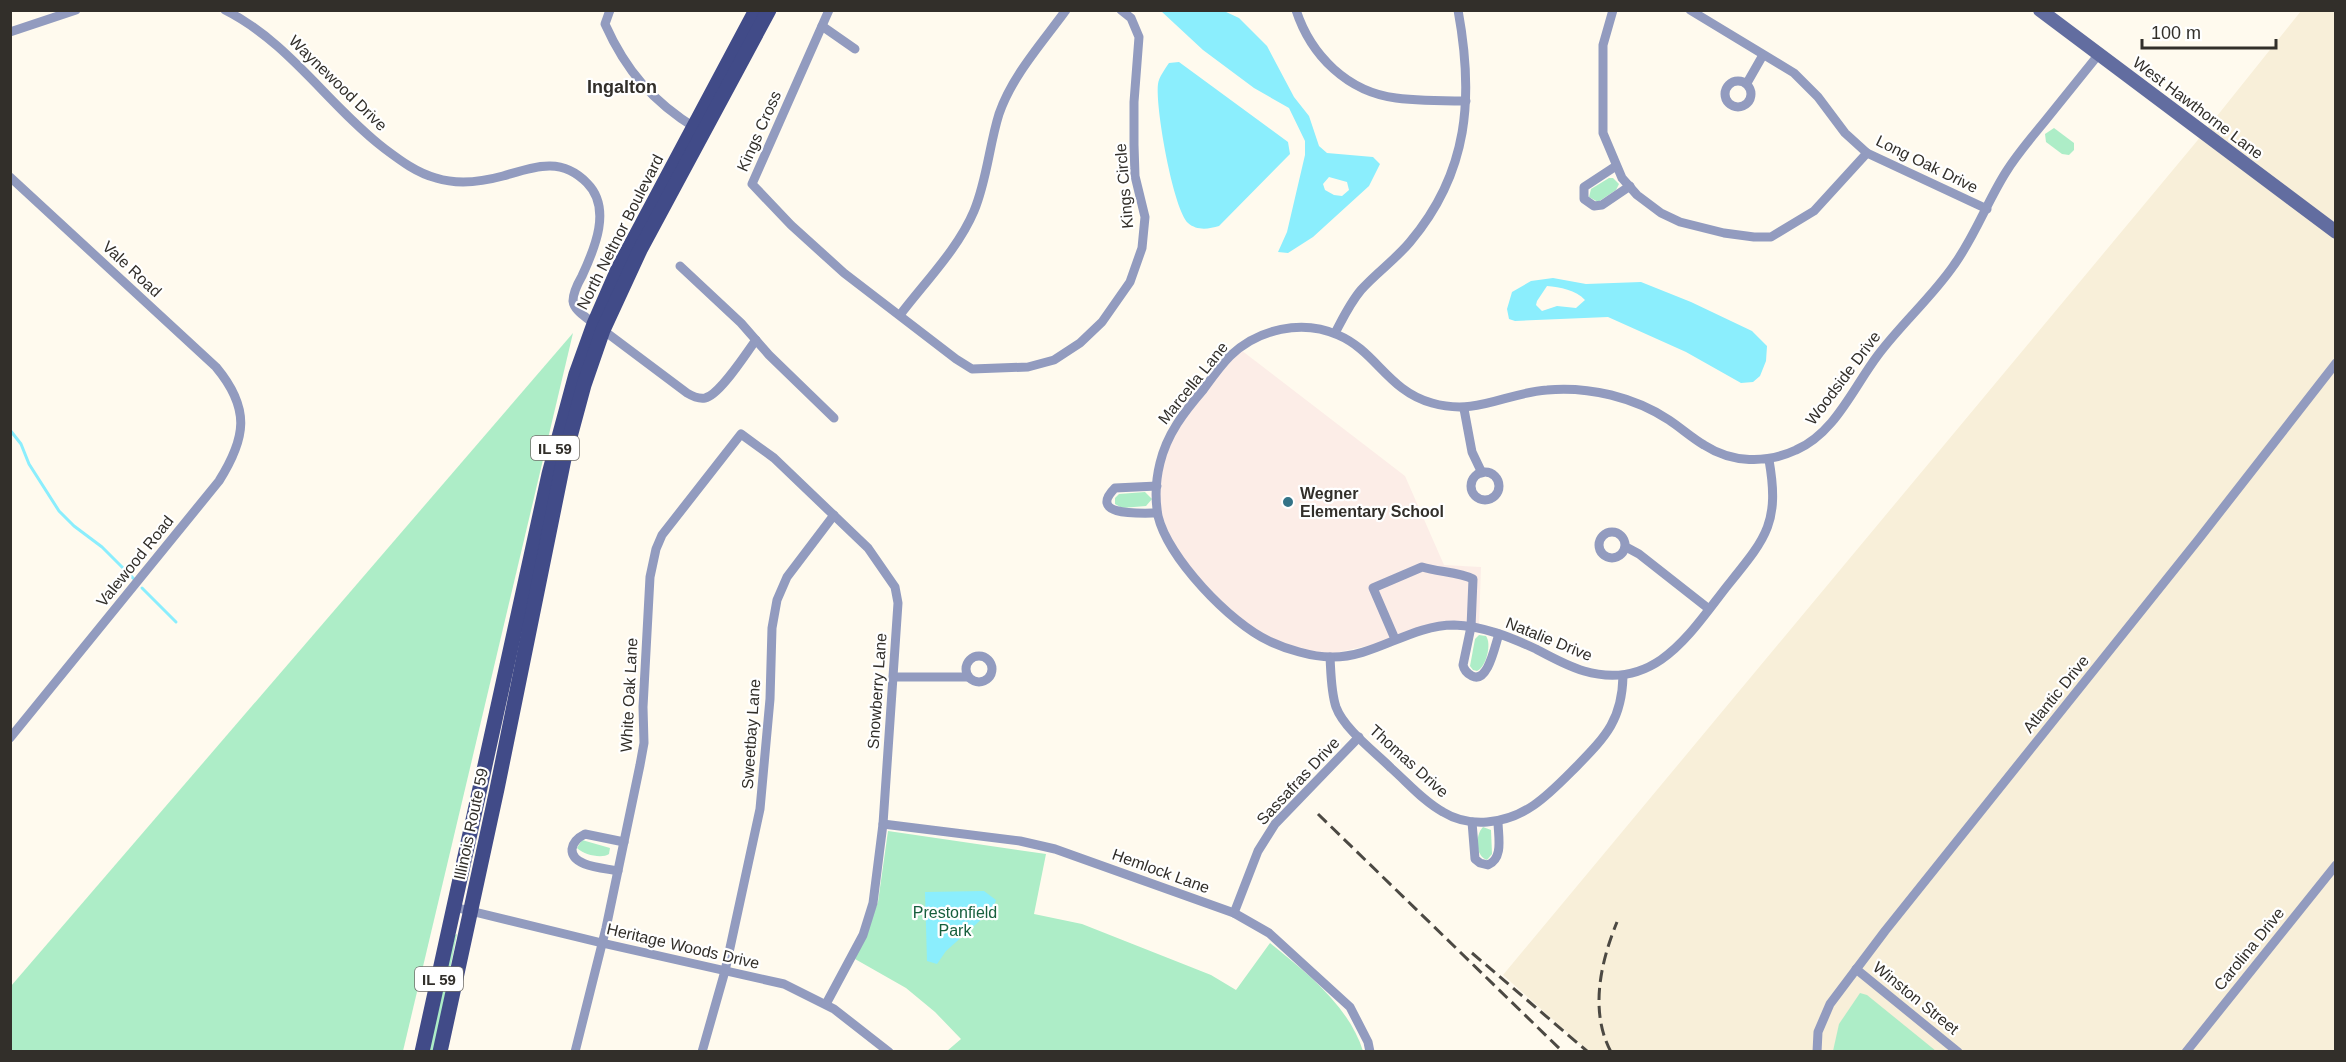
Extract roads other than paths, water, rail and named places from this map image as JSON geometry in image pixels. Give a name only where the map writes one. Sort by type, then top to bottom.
[{"type":"main road","name":"North Neltnor Boulevard","points":[[699,130],[756,10]]},
{"type":"main road","name":"North Neltnor Boulevard","points":[[500,694],[560,430],[576,374],[629,274],[652,218],[683,159],[769,10]]},
{"type":"main road","name":"North Neltnor Boulevard","points":[[535,603],[567,448],[599,327]]},
{"type":"main road","name":"Illinois Route 59","points":[[440,1052],[535,603]]},
{"type":"main road","name":"Illinois Route 59","points":[[422,1052],[500,694]]},
{"type":"street","points":[[10,32],[59,13],[76,10]]},
{"type":"street","name":"Waynewood Drive","points":[[225,10],[256,28],[276,44],[359,129],[417,171],[444,181],[463,183],[488,180],[546,165],[566,169],[582,178],[599,200],[600,221],[587,263],[575,290],[573,302],[576,309],[687,393],[707,398],[719,389],[756,340]]},
{"type":"street","points":[[610,10],[605,24],[616,50],[634,75],[678,117],[699,130]]},
{"type":"street","name":"Kings Cross","points":[[829,10],[752,184],[791,225],[841,270]]},
{"type":"street","points":[[900,315],[957,241],[973,213],[984,186],[989,152],[1000,113],[1011,88],[1066,10]]},
{"type":"street","name":"Kings Circle","points":[[841,270],[972,369],[1028,367],[1054,360],[1080,343],[1102,322],[1130,282],[1142,248],[1145,217],[1135,176],[1134,145],[1134,102],[1139,37],[1131,18],[1121,10]]},
{"type":"street","points":[[1296,10],[1305,33],[1324,61],[1343,77],[1362,88],[1395,98],[1466,101]]},
{"type":"street","points":[[1335,333],[1357,296],[1410,243],[1436,206],[1452,172],[1459,150],[1466,101],[1467,72],[1458,10]]},
{"type":"street","points":[[1613,10],[1603,45],[1603,133],[1622,178],[1650,206],[1680,222],[1737,236],[1771,237],[1814,212],[1867,153]]},
{"type":"street","name":"Long Oak Drive","points":[[1690,10],[1803,80],[1845,133],[1867,153],[1987,209]]},
{"type":"street","name":"West Hawthorne Lane","points":[[2040,10],[2336,232]]},
{"type":"street","points":[[822,26],[855,49]]},
{"type":"street","name":"Woodside Drive","points":[[1335,333],[1359,348],[1390,380],[1408,393],[1430,403],[1464,409],[1545,390],[1593,391],[1629,400],[1649,408],[1714,451],[1734,457],[1769,460],[1800,448],[1830,425],[1881,350],[1952,268],[2013,161],[2099,54]]},
{"type":"street","points":[[1747,83],[1763,55]]},
{"type":"street","points":[[1616,166],[1584,187],[1584,199],[1594,207],[1602,205],[1630,186]]},
{"type":"street","name":"Vale Road","points":[[10,177],[216,367],[230,386]]},
{"type":"street","points":[[680,266],[741,323],[834,418]]},
{"type":"street","name":"Marcella Lane","points":[[1330,657],[1272,643],[1245,626],[1193,577],[1180,563],[1167,539],[1157,513],[1157,486],[1160,464],[1169,437],[1183,414],[1229,357],[1257,337],[1286,327],[1312,327],[1335,333]]},
{"type":"street","name":"Atlantic Drive","points":[[1817,1052],[1818,1032],[1830,1004],[1856,969],[2336,363]]},
{"type":"street","name":"Valewood Road","points":[[10,738],[219,481],[238,447],[241,414],[230,386]]},
{"type":"street","points":[[1464,409],[1472,452],[1482,473]]},
{"type":"street","name":"Snowberry Lane","points":[[741,434],[774,458],[868,548],[895,587],[898,603],[883,824],[873,903],[862,935],[826,1004]]},
{"type":"street","name":"White Oak Lane","points":[[575,1052],[602,943],[644,743],[643,707],[651,565],[662,535],[741,434]]},
{"type":"street","name":"Natalie Drive","points":[[1330,657],[1369,651],[1417,631],[1451,625],[1499,634],[1580,670],[1623,676],[1651,666],[1669,655],[1709,609],[1757,549],[1768,530],[1773,509],[1769,460]]},
{"type":"street","points":[[1157,486],[1115,488],[1109,494],[1108,502],[1112,510],[1120,513],[1157,513]]},
{"type":"street","name":"Sweetbay Lane","points":[[702,1052],[725,970],[760,809],[770,699],[772,628],[775,607],[788,577],[834,516]]},
{"type":"street","points":[[1626,547],[1639,554],[1709,609]]},
{"type":"street","points":[[1395,639],[1373,588],[1422,567],[1439,573],[1467,575],[1473,579],[1471,627],[1463,664],[1464,670],[1470,676],[1477,678],[1487,669],[1499,634]]},
{"type":"street","name":"Thomas Drive","points":[[1330,657],[1337,708],[1344,721],[1424,799],[1453,817],[1472,822],[1498,821],[1517,816],[1539,803],[1604,737],[1618,713],[1623,693],[1623,676]]},
{"type":"street","points":[[894,677],[968,677]]},
{"type":"street","name":"Sassafras Drive","points":[[1234,913],[1258,851],[1275,824],[1359,737]]},
{"type":"street","points":[[1472,822],[1474,859],[1488,865],[1496,859],[1498,854],[1498,821]]},
{"type":"street","name":"Hemlock Lane","points":[[883,824],[1020,841],[1055,849],[1234,913],[1269,933],[1350,1007],[1368,1042],[1370,1052]]},
{"type":"street","points":[[618,871],[578,861],[572,851],[573,844],[585,834],[624,842]]},
{"type":"street","name":"Carolina Drive","points":[[2186,1052],[2336,865]]},
{"type":"street","name":"Heritage Woods Drive","points":[[454,907],[784,984],[844,1015],[890,1052]]},
{"type":"street","name":"Winston Street","points":[[1856,969],[1958,1052]]},
{"type":"water","points":[[1161,11],[1224,11],[1239,18],[1267,46],[1294,97],[1309,116],[1319,146],[1327,153],[1373,157],[1380,164],[1369,186],[1313,237],[1288,253],[1278,252],[1287,232],[1305,155],[1305,141],[1289,108],[1254,88],[1203,50]],"holes":[[[1329,177],[1347,182],[1349,190],[1342,196],[1325,190],[1323,184]]]},
{"type":"water","points":[[1179,62],[1288,142],[1290,154],[1219,226],[1211,228],[1203,229],[1192,226],[1182,214],[1166,156],[1159,113],[1158,84],[1169,63]]},
{"type":"water","points":[[1553,278],[1586,284],[1641,282],[1691,302],[1752,331],[1767,346],[1766,361],[1760,376],[1753,382],[1741,383],[1686,352],[1608,317],[1515,321],[1509,319],[1507,309],[1512,292],[1531,281]],"holes":[[[1547,286],[1572,291],[1585,300],[1576,308],[1557,306],[1542,311],[1536,305]]]},
{"type":"water","points":[[984,891],[996,900],[993,909],[946,951],[937,964],[927,961],[925,892]]},
{"type":"waterway","points":[[10,430],[21,444],[29,464],[59,511],[74,526],[102,547],[135,580]]},
{"type":"waterway","points":[[142,588],[176,622]]},
{"type":"railway","points":[[1318,814],[1563,1052]]},
{"type":"railway","points":[[1611,1052],[1600,1020],[1599,1003],[1602,969],[1617,922]]},
{"type":"railway","points":[[1472,953],[1588,1052]]},
{"type":"place","name":"Wegner Elementary School","points":[[1288,502]]},
{"type":"district","name":"Ingalton","points":[[622,87]]},
{"type":"park label","name":"Prestonfield Park","points":[[955,921]]}]
